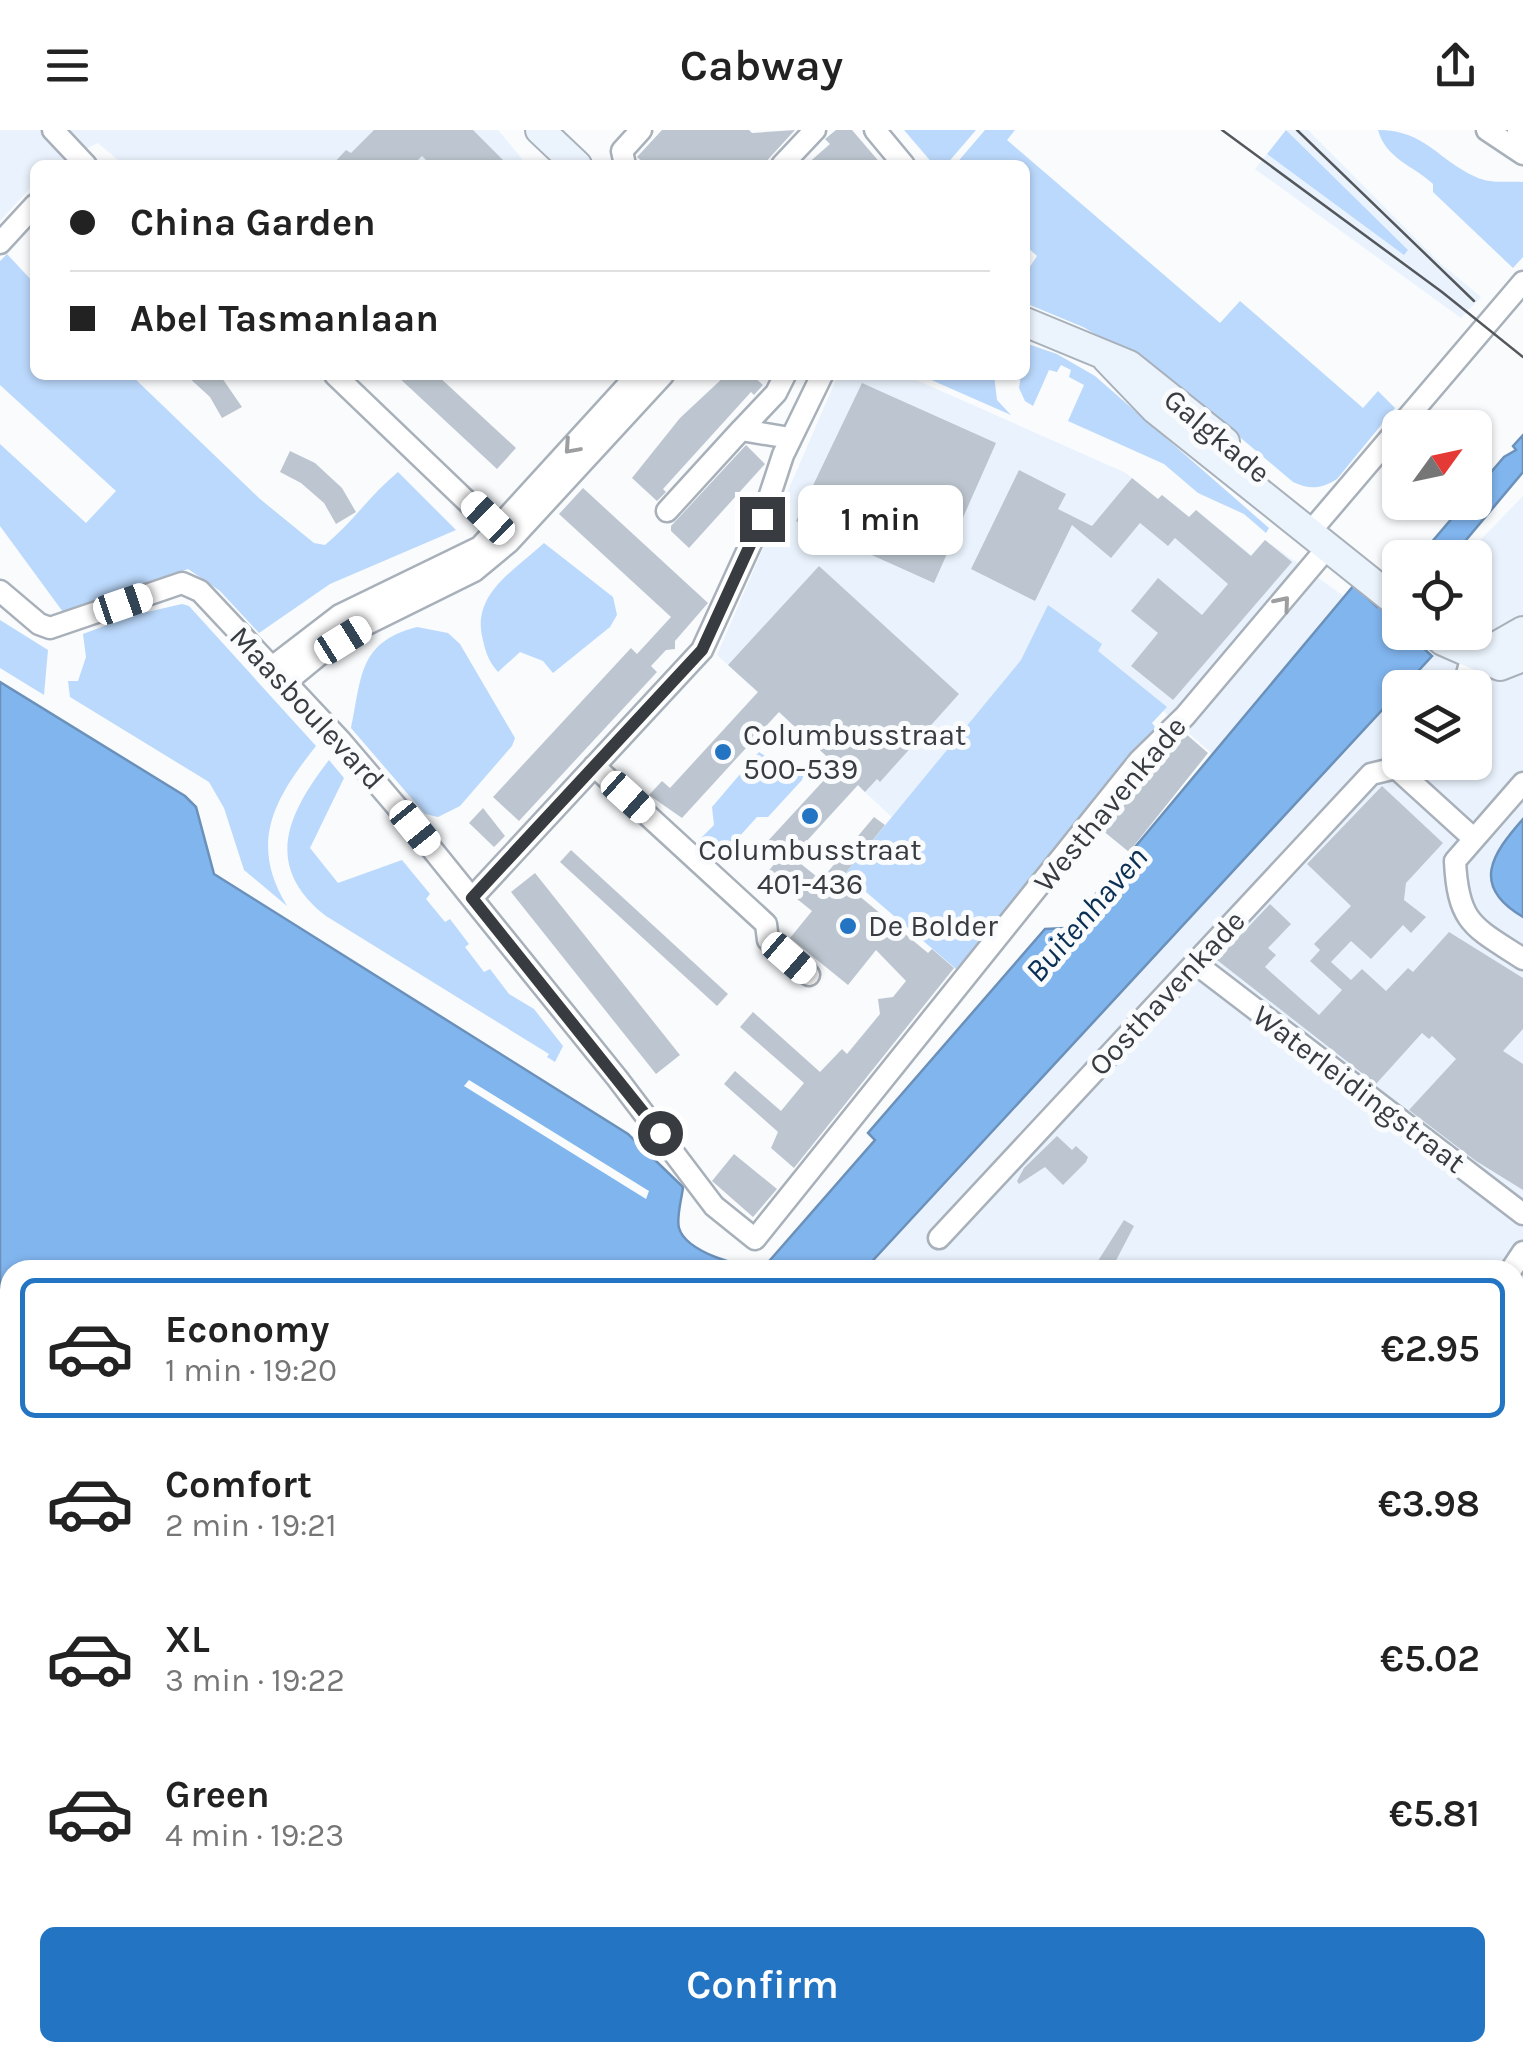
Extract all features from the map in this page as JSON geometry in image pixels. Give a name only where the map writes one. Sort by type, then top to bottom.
[{"type":"main road","points":[[540,130],[572,160]]},
{"type":"main road","name":"Galgkade","points":[[1030,324],[1129,365],[1166,391],[1296,502],[1319,540],[1382,590]]},
{"type":"main road","points":[[1473,653],[1496,647],[1523,631]]},
{"type":"main road","points":[[1466,650],[1500,666],[1523,658]]},
{"type":"street","points":[[53,130],[81,160]]},
{"type":"street","points":[[625,160],[622,151],[641,130]]},
{"type":"street","points":[[787,160],[815,130]]},
{"type":"street","points":[[875,130],[900,160]]},
{"type":"street","points":[[1487,130],[1523,154]]},
{"type":"street","points":[[0,243],[30,210]]},
{"type":"street","name":"Westhavenkade","points":[[700,1188],[714,1206],[754,1239],[1139,760],[1184,716],[1250,638],[1319,540],[1523,282]]},
{"type":"street","points":[[340,380],[503,535]]},
{"type":"street","points":[[278,676],[368,624],[474,571],[632,380]]},
{"type":"street","points":[[503,535],[658,380]]},
{"type":"street","points":[[667,512],[776,394],[782,380]]},
{"type":"street","points":[[472,898],[702,650],[762,519],[790,438],[819,380]]},
{"type":"street","points":[[741,430],[790,438]]},
{"type":"street","name":"Maasboulevard","points":[[0,591],[39,624],[50,628],[182,583],[200,591],[340,740],[617,1078],[700,1188]]},
{"type":"street","points":[[1468,670],[1473,653]]},
{"type":"street","points":[[594,766],[766,924],[768,940],[809,976]]},
{"type":"street","name":"Oosthavenkade","points":[[940,1238],[1370,774],[1382,770]]},
{"type":"street","points":[[1414,780],[1473,838]]},
{"type":"street","points":[[1523,783],[1456,861],[1457,892],[1471,926],[1523,959]]},
{"type":"street","name":"Waterleidingstraat","points":[[1195,963],[1523,1214]]},
{"type":"shaded area","points":[[0,130],[498,130],[523,160],[118,160],[98,143],[62,160],[30,160],[30,188],[0,221]]},
{"type":"shaded area","points":[[904,130],[976,130],[950,160],[930,160]]},
{"type":"shaded area","points":[[985,130],[1015,130],[1007,140],[1220,323],[1240,301],[1363,408],[1378,391],[1395,408],[1382,410],[1382,424],[1337,479],[1315,487],[1293,482],[1166,375],[1083,327],[1030,305],[1030,266],[1037,256],[1030,250],[1030,160],[959,160]]},
{"type":"shaded area","points":[[1286,130],[1308,130],[1440,263],[1481,297],[1461,318],[1255,169],[1267,154],[1404,254],[1407,249]]},
{"type":"shaded area","points":[[1286,130],[1408,250],[1404,255],[1267,154]]},
{"type":"shaded area","points":[[1378,130],[1420,140],[1481,179],[1523,182],[1523,257],[1513,268],[1433,192],[1433,184],[1387,148]]},
{"type":"shaded area","points":[[7,254],[30,279],[30,380],[136,380],[260,499],[314,543],[325,545],[398,472],[456,530],[330,584],[259,633],[220,591],[188,569],[63,612],[0,526],[0,444],[86,523],[116,491],[0,385],[0,261]]},
{"type":"shaded area","points":[[1030,345],[1057,354],[1095,376],[1269,528],[1266,533],[1244,514],[1198,493],[1164,464],[1068,421],[1084,385],[1069,377],[1071,370],[1061,365],[1057,372],[1049,370],[1033,406],[1025,401],[1020,380],[1030,380]]},
{"type":"shaded area","points":[[836,380],[916,380],[1126,473],[1157,499],[1162,495],[1189,517],[1196,510],[1251,555],[1265,540],[1382,624],[1382,650],[1492,650],[1492,540],[1480,540],[1523,496],[1523,1260],[843,1260],[1257,793],[1058,619],[895,820],[717,655]]},
{"type":"shaded area","points":[[931,380],[995,380],[997,400],[1011,415]]},
{"type":"shaded area","points":[[544,543],[613,597],[617,615],[610,627],[553,673],[543,661],[520,652],[498,672],[487,655],[482,636],[484,607],[509,573]]},
{"type":"shaded area","points":[[182,604],[189,606],[316,746],[279,803],[268,841],[275,883],[287,906],[244,870],[224,808],[209,782],[70,697],[68,681],[78,681],[86,657],[83,634],[134,615]]},
{"type":"shaded area","points":[[1048,605],[1102,644],[1098,651],[1167,707],[1152,723],[1157,729],[956,969],[845,874],[1021,660]]},
{"type":"shaded area","points":[[0,620],[48,650],[44,695],[0,668]]},
{"type":"shaded area","points":[[417,627],[448,633],[460,644],[515,738],[460,806],[438,817],[425,814],[351,728],[361,678],[373,652],[383,642]]},
{"type":"shaded area","points":[[759,752],[775,762],[790,760],[804,774],[802,780],[768,817],[757,817],[718,860],[698,841],[714,825],[712,807]]},
{"type":"shaded area","points":[[329,760],[344,778],[310,848],[338,883],[402,860],[430,894],[426,899],[445,922],[450,919],[469,944],[465,947],[484,972],[490,969],[509,994],[534,1009],[563,1046],[555,1062],[547,1057],[549,1054],[326,916],[306,897],[288,859],[288,839],[302,800]]},
{"type":"water","points":[[1523,435],[1523,472],[1492,509],[1492,471],[1516,450],[1513,446]]},
{"type":"water","points":[[1451,520],[1483,520],[1466,540],[1433,540]]},
{"type":"water","name":"Buitenhaven","points":[[1354,585],[1377,607],[1382,601],[1382,650],[1425,650],[1432,656],[1419,670],[1382,670],[1382,710],[873,1260],[770,1260],[875,1140],[868,1133],[1045,929],[1064,928],[1064,932]]},
{"type":"water","points":[[0,682],[185,796],[196,807],[214,874],[628,1134],[683,1187],[679,1228],[692,1244],[724,1260],[0,1260]]},
{"type":"water","points":[[1523,819],[1523,917],[1496,894],[1491,870],[1502,845]]},
{"type":"pier","points":[[469,1080],[649,1191],[646,1199],[464,1086]]},
{"type":"building","points":[[374,130],[473,130],[503,160],[426,160],[422,156],[418,160],[337,160],[346,150],[351,153]]},
{"type":"building","points":[[662,130],[795,130],[768,160],[637,157]]},
{"type":"building","points":[[836,130],[852,130],[878,160],[812,160],[830,144],[825,139]]},
{"type":"building","points":[[191,380],[223,380],[242,407],[222,418],[210,397]]},
{"type":"building","points":[[401,380],[442,380],[516,448],[497,469]]},
{"type":"building","points":[[721,380],[758,380],[763,385],[754,395],[751,392],[663,489],[666,492],[657,501],[632,478],[680,418]]},
{"type":"building","points":[[862,383],[996,443],[934,583],[796,521]]},
{"type":"building","points":[[746,445],[765,464],[689,548],[671,531],[671,526]]},
{"type":"building","points":[[290,451],[315,463],[342,488],[356,512],[336,524],[324,503],[301,483],[280,472]]},
{"type":"building","points":[[1019,470],[1066,494],[1058,509],[1092,526],[1132,478],[1189,517],[1196,510],[1251,556],[1265,540],[1292,562],[1173,700],[1131,666],[1158,633],[1131,611],[1158,578],[1202,615],[1228,584],[1175,538],[1168,546],[1140,523],[1111,558],[1072,525],[1035,601],[971,569]]},
{"type":"building","points":[[583,488],[708,603],[675,641],[675,649],[666,650],[651,666],[657,672],[519,821],[493,797],[631,648],[637,654],[671,617],[559,514]]},
{"type":"building","points":[[819,566],[959,694],[880,782],[877,779],[865,792],[858,785],[804,844],[812,852],[801,864],[821,880],[874,817],[885,825],[840,880],[928,953],[932,949],[954,968],[794,1168],[771,1148],[778,1132],[724,1084],[735,1071],[781,1111],[804,1083],[740,1027],[753,1012],[820,1072],[842,1049],[847,1054],[880,1014],[878,999],[893,997],[906,981],[876,950],[848,985],[790,938],[812,911],[766,874],[780,857],[766,843],[837,766],[779,712],[682,818],[649,795],[662,781],[670,788],[758,692],[728,665]]},
{"type":"building","points":[[1186,734],[1208,753],[1129,852],[1102,830]]},
{"type":"building","points":[[1382,786],[1443,843],[1406,883],[1404,900],[1426,917],[1411,933],[1403,925],[1371,959],[1351,941],[1331,962],[1351,980],[1362,969],[1386,991],[1408,968],[1413,972],[1449,932],[1523,978],[1523,1029],[1503,1051],[1523,1064],[1523,1190],[1476,1161],[1409,1110],[1456,1059],[1432,1036],[1429,1039],[1422,1033],[1376,1084],[1217,960],[1270,904],[1291,924],[1268,948],[1276,955],[1265,967],[1319,1015],[1342,990],[1310,961],[1320,950],[1314,944],[1351,906],[1307,864]]},
{"type":"building","points":[[483,808],[505,836],[494,847],[469,823]]},
{"type":"building","points":[[571,850],[728,994],[717,1006],[560,862]]},
{"type":"building","points":[[535,873],[680,1055],[656,1074],[511,892]]},
{"type":"building","points":[[1057,1136],[1072,1150],[1076,1146],[1088,1157],[1086,1162],[1063,1185],[1045,1167],[1019,1184],[1024,1168]]},
{"type":"building","points":[[734,1154],[777,1189],[753,1217],[712,1181]]},
{"type":"building","points":[[1124,1220],[1134,1226],[1116,1260],[1099,1260]]},
{"type":"tram line","points":[[1222,130],[1442,292],[1523,357]]},
{"type":"tram line","points":[[1297,130],[1474,301]]},
{"type":"place","name":"Columbusstraat 500-539","points":[[723,752]]},
{"type":"place","name":"Columbusstraat 401-436","points":[[810,816]]},
{"type":"place","name":"De Bolder","points":[[848,926]]},
{"type":"route","points":[[660,1133],[472,898],[702,650],[762,519]]}]
